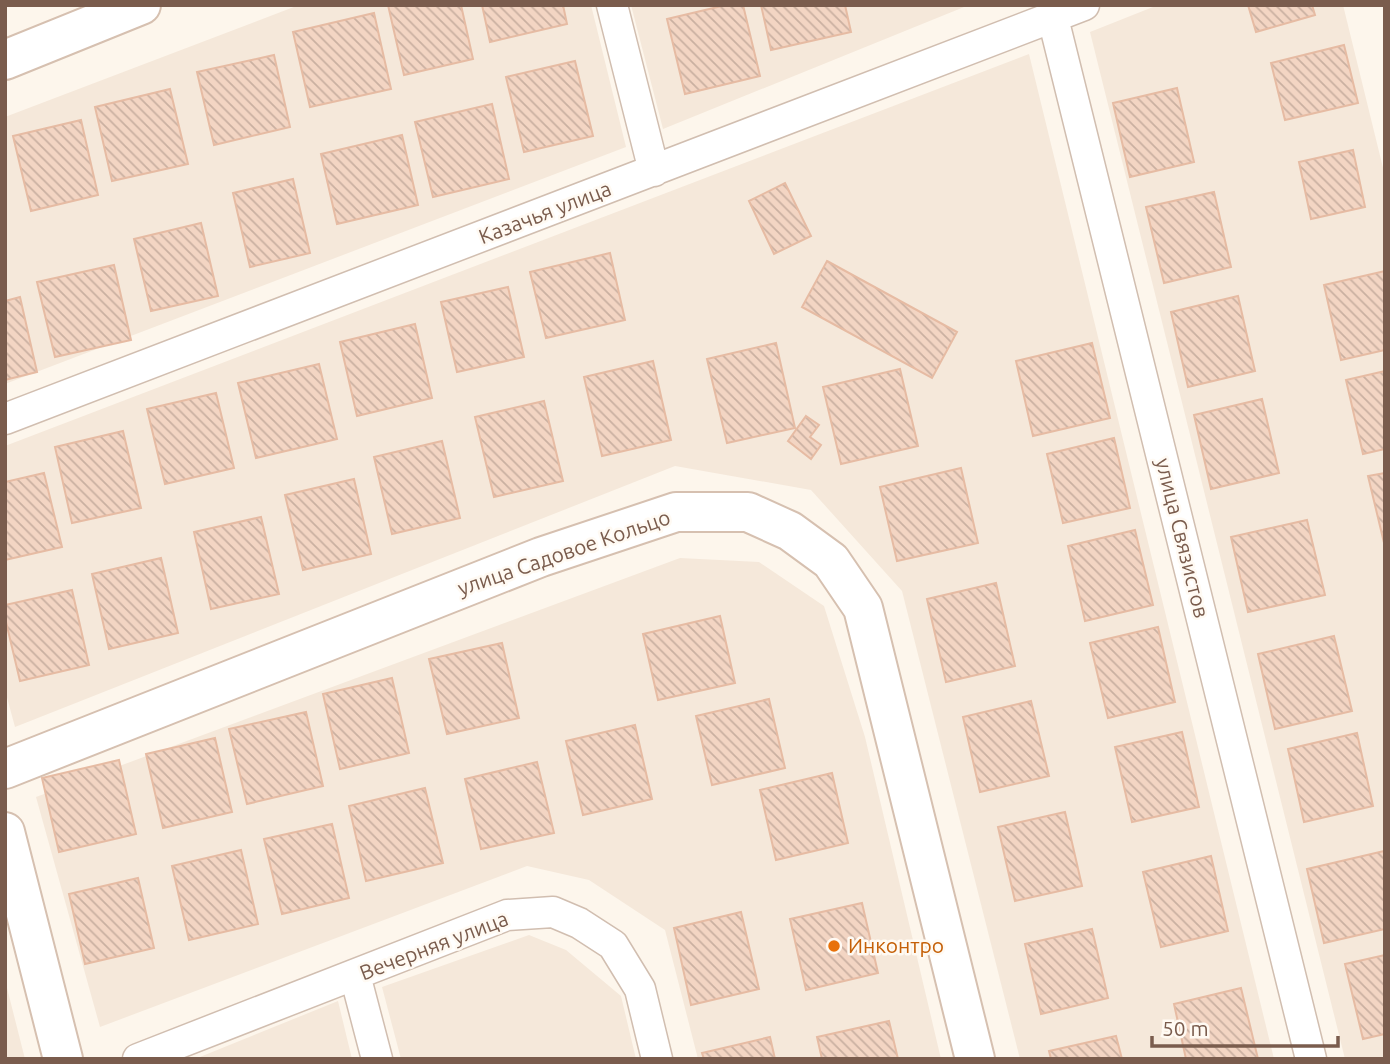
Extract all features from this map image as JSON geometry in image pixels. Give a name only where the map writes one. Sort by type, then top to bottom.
[{"type":"street","points":[[5,60],[141,5]]},
{"type":"street","points":[[612,5],[654,172]]},
{"type":"street","name":"Казачья улица","points":[[5,419],[1084,5]]},
{"type":"street","name":"улица Связистов","points":[[1053,18],[1311,1059]]},
{"type":"street","name":"улица Садовое Кольцо","points":[[5,769],[541,557],[676,512],[748,512],[790,531],[831,561],[863,608],[975,1059]]},
{"type":"street","points":[[5,832],[63,1059]]},
{"type":"street","name":"Вечерняя улица","points":[[138,1059],[507,915],[553,912],[579,923],[612,945],[639,989],[657,1059]]},
{"type":"street","points":[[355,975],[377,1059]]},
{"type":"shaded area","points":[[299,5],[591,5],[626,147],[5,384],[5,117]]},
{"type":"shaded area","points":[[631,5],[969,5],[663,129]]},
{"type":"shaded area","points":[[1158,5],[1343,5],[1385,176],[1385,1059],[1345,1059],[1090,32]]},
{"type":"shaded area","points":[[1029,54],[1274,1059],[1020,1059],[902,591],[811,490],[675,466],[15,727],[5,690],[5,446]]},
{"type":"shaded area","points":[[680,558],[759,562],[824,606],[865,737],[941,1059],[698,1059],[665,930],[589,880],[527,866],[100,1027],[36,797]]},
{"type":"shaded area","points":[[529,935],[566,950],[621,996],[636,1059],[401,1059],[382,987]]},
{"type":"shaded area","points":[[5,980],[25,1059],[5,1059]]},
{"type":"shaded area","points":[[338,1001],[352,1059],[195,1059]]},
{"type":"building","points":[[388,5],[461,5],[473,59],[404,75]]},
{"type":"building","points":[[482,5],[563,5],[567,24],[490,42]]},
{"type":"building","points":[[726,5],[743,5],[760,76],[685,94],[667,19]]},
{"type":"building","points":[[761,5],[845,5],[851,32],[771,50]]},
{"type":"building","points":[[1248,5],[1312,5],[1315,15],[1256,32]]},
{"type":"building","points":[[374,13],[391,89],[310,107],[293,32]]},
{"type":"building","points":[[1344,45],[1358,103],[1285,120],[1271,63]]},
{"type":"building","points":[[274,55],[290,127],[214,145],[197,72]]},
{"type":"building","points":[[575,61],[593,136],[524,152],[506,77]]},
{"type":"building","points":[[1177,88],[1194,162],[1130,177],[1113,103]]},
{"type":"building","points":[[170,89],[188,164],[112,181],[95,107]]},
{"type":"building","points":[[492,104],[509,179],[433,197],[415,122]]},
{"type":"building","points":[[81,120],[98,195],[31,211],[13,136]]},
{"type":"building","points":[[402,135],[418,205],[337,224],[321,154]]},
{"type":"building","points":[[1353,150],[1365,207],[1311,219],[1299,162]]},
{"type":"building","points":[[293,179],[310,253],[250,267],[233,193]]},
{"type":"building","points":[[785,183],[811,236],[774,254],[749,201]]},
{"type":"building","points":[[1214,192],[1231,267],[1164,283],[1146,207]]},
{"type":"building","points":[[201,223],[218,296],[151,311],[134,239]]},
{"type":"building","points":[[610,253],[625,320],[546,338],[530,272]]},
{"type":"building","points":[[827,261],[957,332],[932,378],[802,307]]},
{"type":"building","points":[[114,265],[131,340],[55,357],[37,282]]},
{"type":"building","points":[[1385,271],[1385,350],[1341,360],[1324,285]]},
{"type":"building","points":[[508,287],[524,357],[457,372],[441,302]]},
{"type":"building","points":[[1238,296],[1255,371],[1188,387],[1171,312]]},
{"type":"building","points":[[20,297],[37,372],[5,380],[5,301]]},
{"type":"building","points":[[415,324],[432,398],[357,416],[340,342]]},
{"type":"building","points":[[776,343],[795,428],[727,443],[707,359]]},
{"type":"building","points":[[1092,343],[1110,418],[1033,436],[1016,361]]},
{"type":"building","points":[[653,361],[671,440],[602,456],[584,377]]},
{"type":"building","points":[[319,364],[337,439],[256,458],[238,383]]},
{"type":"building","points":[[900,369],[918,446],[841,464],[823,387]]},
{"type":"building","points":[[1385,371],[1385,449],[1363,454],[1346,380]]},
{"type":"building","points":[[216,393],[234,468],[165,484],[147,409]]},
{"type":"building","points":[[1262,399],[1279,473],[1211,489],[1194,415]]},
{"type":"building","points":[[544,401],[563,481],[494,497],[475,417]]},
{"type":"building","points":[[806,416],[819,425],[810,437],[821,445],[811,459],[788,441]]},
{"type":"building","points":[[123,431],[141,508],[72,523],[55,447]]},
{"type":"building","points":[[1114,438],[1130,508],[1063,523],[1047,454]]},
{"type":"building","points":[[442,441],[460,518],[392,534],[374,457]]},
{"type":"building","points":[[961,468],[978,543],[897,561],[880,487]]},
{"type":"building","points":[[44,473],[62,547],[5,560],[5,482]]},
{"type":"building","points":[[1385,473],[1385,547],[1368,476]]},
{"type":"building","points":[[354,479],[371,554],[303,570],[285,495]]},
{"type":"building","points":[[261,517],[279,594],[211,609],[194,532]]},
{"type":"building","points":[[1307,520],[1325,595],[1248,612],[1231,537]]},
{"type":"building","points":[[1135,530],[1153,605],[1085,621],[1068,546]]},
{"type":"building","points":[[161,558],[178,633],[109,649],[92,574]]},
{"type":"building","points":[[996,583],[1015,666],[946,682],[927,599]]},
{"type":"building","points":[[72,590],[89,665],[20,681],[5,618],[5,605]]},
{"type":"building","points":[[720,616],[735,683],[658,700],[643,634]]},
{"type":"building","points":[[1158,627],[1175,702],[1108,718],[1090,643]]},
{"type":"building","points":[[1334,636],[1352,711],[1275,729],[1258,654]]},
{"type":"building","points":[[502,643],[519,718],[447,734],[429,659]]},
{"type":"building","points":[[392,678],[409,753],[340,769],[323,694]]},
{"type":"building","points":[[769,699],[785,768],[712,785],[696,716]]},
{"type":"building","points":[[1031,701],[1049,776],[980,792],[963,717]]},
{"type":"building","points":[[306,712],[323,786],[247,804],[229,729]]},
{"type":"building","points":[[635,725],[652,799],[583,815],[566,741]]},
{"type":"building","points":[[1182,732],[1199,807],[1132,822],[1115,747]]},
{"type":"building","points":[[1357,733],[1373,806],[1304,822],[1288,749]]},
{"type":"building","points":[[215,738],[232,812],[163,828],[146,754]]},
{"type":"building","points":[[119,760],[136,834],[59,852],[42,778]]},
{"type":"building","points":[[537,762],[554,833],[481,849],[465,779]]},
{"type":"building","points":[[832,773],[848,843],[776,860],[760,790]]},
{"type":"building","points":[[425,788],[443,863],[366,881],[349,806]]},
{"type":"building","points":[[1065,812],[1082,886],[1015,901],[998,827]]},
{"type":"building","points":[[332,824],[349,898],[282,914],[264,839]]},
{"type":"building","points":[[241,850],[258,924],[189,940],[172,866]]},
{"type":"building","points":[[1384,851],[1385,929],[1324,943],[1307,869]]},
{"type":"building","points":[[1211,856],[1228,931],[1161,947],[1143,872]]},
{"type":"building","points":[[138,878],[154,948],[85,964],[69,894]]},
{"type":"building","name":"Инконтро","points":[[862,903],[878,973],[806,990],[790,919]]},
{"type":"building","points":[[741,912],[759,989],[691,1005],[674,928]]},
{"type":"building","points":[[1092,929],[1108,998],[1041,1014],[1025,944]]},
{"type":"building","points":[[1385,955],[1385,1034],[1363,1039],[1345,964]]},
{"type":"building","points":[[1241,988],[1258,1059],[1186,1059],[1174,1004]]},
{"type":"building","points":[[889,1021],[898,1059],[822,1059],[817,1037]]},
{"type":"building","points":[[1116,1036],[1122,1059],[1051,1059],[1049,1051]]},
{"type":"building","points":[[770,1037],[775,1059],[704,1059],[702,1053]]},
{"type":"place","name":"Инконтро","points":[[834,946]]}]
